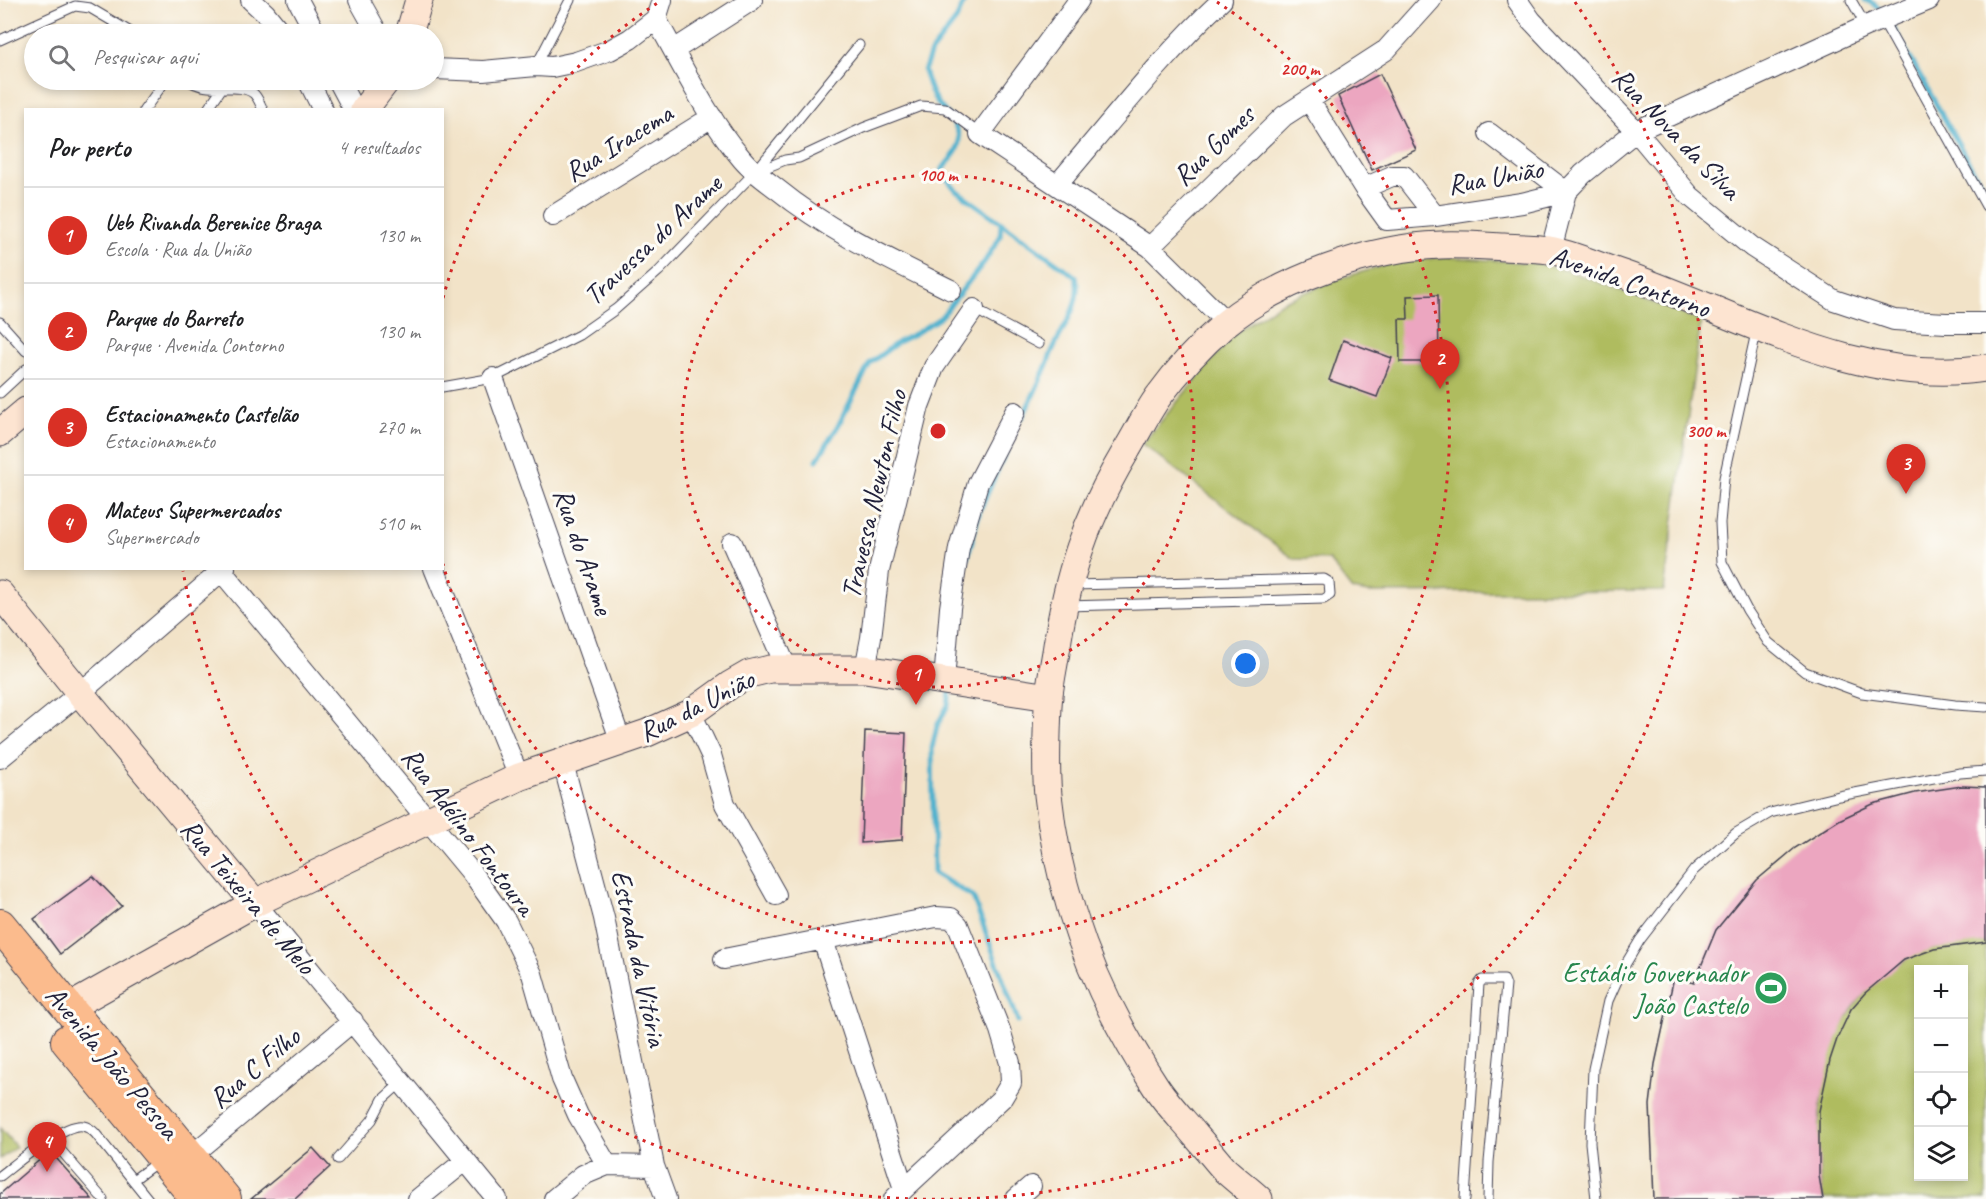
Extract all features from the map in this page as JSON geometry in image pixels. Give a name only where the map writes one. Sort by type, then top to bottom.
[{"type":"main road","name":"Avenida João Pessoa","points":[[0,925],[68,1008],[177,1157],[197,1199]]},
{"type":"main road","name":"Avenida João Pessoa","points":[[0,959],[177,1157],[225,1199]]},
{"type":"street","points":[[251,0],[274,24]]},
{"type":"street","points":[[298,0],[311,24]]},
{"type":"street","points":[[359,0],[372,24]]},
{"type":"street","points":[[412,24],[418,0]]},
{"type":"street","points":[[674,50],[752,0]]},
{"type":"street","points":[[1079,0],[980,134],[1150,247],[1227,323]]},
{"type":"street","points":[[1057,185],[1155,71],[1222,0]]},
{"type":"street","name":"Rua Gomes","points":[[1150,247],[1284,116],[1386,50],[1431,0]]},
{"type":"street","name":"Rua Nova da Silva","points":[[1517,0],[1530,20],[1636,131],[1690,196],[1752,247],[1834,300],[1894,320],[1986,323]]},
{"type":"street","points":[[1551,250],[1566,192],[1583,174],[1636,131],[1923,1]]},
{"type":"street","points":[[444,69],[483,71],[536,66],[552,67],[576,62],[610,50],[630,39],[659,9],[674,50],[712,117],[735,151],[755,172],[805,212],[849,239],[951,290]]},
{"type":"street","points":[[313,90],[322,108]]},
{"type":"street","points":[[343,90],[353,108]]},
{"type":"street","points":[[366,108],[379,90]]},
{"type":"street","name":"Rua União","points":[[1309,100],[1364,188],[1387,220],[1435,216],[1522,203],[1566,192]]},
{"type":"street","name":"Rua Iracema","points":[[553,216],[712,117]]},
{"type":"street","points":[[1489,134],[1566,192]]},
{"type":"street","name":"Rua União","points":[[1364,188],[1392,177],[1404,176],[1435,216]]},
{"type":"street","name":"Avenida Contorno","points":[[1259,1199],[1225,1169],[1158,1090],[1109,1006],[1091,968],[1076,926],[1057,849],[1048,794],[1049,697],[1066,595],[1076,556],[1096,504],[1158,396],[1190,359],[1227,323],[1270,295],[1298,281],[1366,257],[1408,248],[1440,245],[1551,250],[1650,283],[1817,351],[1865,364],[1921,372],[1986,368]]},
{"type":"street","name":"Travessa Newton Filho","points":[[865,669],[879,571],[919,406],[934,367],[974,309]]},
{"type":"street","name":"Rua do Arame","points":[[493,378],[621,742]]},
{"type":"street","points":[[951,682],[950,608],[959,548],[978,483],[1015,412]]},
{"type":"street","points":[[0,433],[24,413]]},
{"type":"street","points":[[732,543],[787,669]]},
{"type":"street","points":[[0,758],[80,693],[221,570]]},
{"type":"street","name":"Rua Adélino Fontoura","points":[[223,570],[471,872],[506,921],[532,974],[562,1079],[578,1115],[606,1165]]},
{"type":"street","points":[[435,570],[519,777]]},
{"type":"street","name":"Rua Teixeira de Melo","points":[[0,594],[353,1021],[496,1199]]},
{"type":"street","name":"Rua da União","points":[[68,1008],[255,903],[519,777],[621,742],[691,713],[749,674],[770,669],[865,669],[1049,697]]},
{"type":"street","points":[[691,713],[711,755],[725,804],[776,896]]},
{"type":"street","name":"Estrada da Vitória","points":[[563,763],[604,918],[654,1167],[666,1199]]},
{"type":"street","points":[[724,959],[936,917],[951,918],[958,925],[1000,1030],[1012,1074],[1008,1091],[1002,1098],[899,1194],[823,940]]},
{"type":"street","name":"Rua C Filho","points":[[177,1157],[353,1021]]},
{"type":"street","points":[[418,1199],[465,1161]]},
{"type":"street","points":[[554,1199],[583,1175],[606,1165],[654,1167]]},
{"type":"street","points":[[1016,1199],[1031,1186]]},
{"type":"lane","points":[[536,66],[570,0]]},
{"type":"lane","points":[[1851,0],[1882,19],[1986,206]]},
{"type":"lane","points":[[35,24],[75,6],[90,8],[117,24]]},
{"type":"lane","points":[[0,40],[24,29]]},
{"type":"lane","name":"Travessa do Arame","points":[[444,387],[493,378],[579,335],[616,309],[659,271],[755,172],[859,45]]},
{"type":"lane","points":[[145,108],[158,90]]},
{"type":"lane","points":[[208,108],[221,90]]},
{"type":"lane","points":[[246,90],[252,92],[262,108]]},
{"type":"lane","points":[[755,172],[785,160],[799,158],[862,128],[921,106],[945,108],[980,134]]},
{"type":"lane","points":[[974,309],[1039,344]]},
{"type":"lane","points":[[0,322],[24,349]]},
{"type":"lane","points":[[1757,326],[1724,478],[1720,523],[1722,562],[1747,610],[1768,642],[1805,672],[1862,693],[1955,705],[1986,706]]},
{"type":"lane","points":[[0,393],[24,371]]},
{"type":"lane","points":[[1324,579],[1329,582],[1331,589],[1330,594],[1324,599],[1066,595],[1324,579]]},
{"type":"lane","points":[[1596,1199],[1590,1143],[1593,1069],[1608,1001],[1622,970],[1640,940],[1694,870],[1736,833],[1770,813],[1839,796],[1960,773],[1986,771]]},
{"type":"lane","points":[[1466,1199],[1479,984],[1482,980],[1504,980],[1506,985],[1489,1162],[1488,1199]]},
{"type":"lane","points":[[338,1159],[372,1120],[383,1099],[402,1082]]},
{"type":"lane","points":[[0,1176],[51,1138],[77,1126],[90,1128],[148,1199]]},
{"type":"lane","points":[[51,1138],[103,1199]]},
{"type":"lane","points":[[133,1180],[177,1157]]},
{"type":"green space","points":[[1445,257],[1536,263],[1569,271],[1701,321],[1664,591],[1368,593],[1352,590],[1329,560],[1294,559],[1142,444],[1235,333],[1282,302],[1338,279],[1393,263]]},
{"type":"green space","points":[[1986,942],[1986,1199],[1823,1199],[1819,1152],[1821,1100],[1825,1075],[1841,1028],[1853,1008],[1875,982],[1911,957],[1937,948]]},
{"type":"green space","points":[[0,1128],[16,1147],[0,1159]]},
{"type":"building","points":[[1380,74],[1416,150],[1372,170],[1338,96]]},
{"type":"building","points":[[1438,295],[1439,362],[1400,362],[1399,319],[1408,319],[1407,296]]},
{"type":"building","points":[[1343,340],[1392,358],[1377,397],[1329,380]]},
{"type":"building","points":[[865,731],[906,733],[902,840],[861,843]]},
{"type":"building","name":"Estádio Governador João Castelo","points":[[1962,786],[1986,787],[1986,942],[1934,949],[1904,960],[1865,993],[1851,1009],[1830,1060],[1819,1111],[1819,1176],[1823,1199],[1654,1199],[1650,1105],[1655,1064],[1674,977],[1694,983],[1716,930],[1757,880],[1795,848],[1839,820],[1873,804],[1915,793]]},
{"type":"building","points":[[93,876],[122,906],[60,954],[34,919]]},
{"type":"building","points":[[313,1148],[330,1167],[295,1199],[251,1199]]},
{"type":"building","points":[[50,1151],[92,1199],[0,1199],[0,1194]]},
{"type":"waterway","points":[[965,0],[956,20],[931,52],[924,71],[932,94],[952,121],[958,134],[957,150],[941,172],[956,190],[1076,277],[1076,299],[1073,309],[1022,418]]},
{"type":"waterway","points":[[1865,0],[1874,4],[1885,14]]},
{"type":"waterway","points":[[1890,22],[1986,193]]},
{"type":"waterway","points":[[817,460],[838,426],[870,363],[898,342],[941,317],[985,261],[1000,237],[1001,223]]},
{"type":"waterway","points":[[966,563],[980,510],[1015,431]]},
{"type":"waterway","points":[[950,691],[948,705],[937,726],[932,748],[934,873],[973,897],[1018,1021]]},
{"type":"place","name":"Parque do Barreto","points":[[1440,389]]},
{"type":"place","name":"Estacionamento Castelão","points":[[1906,494]]},
{"type":"place","name":"Ueb Rivanda Berenice Braga","points":[[916,705]]},
{"type":"place","name":"Estádio Governador João Castelo","points":[[1771,988]]},
{"type":"place","name":"Mateus Supermercados","points":[[47,1172]]}]
